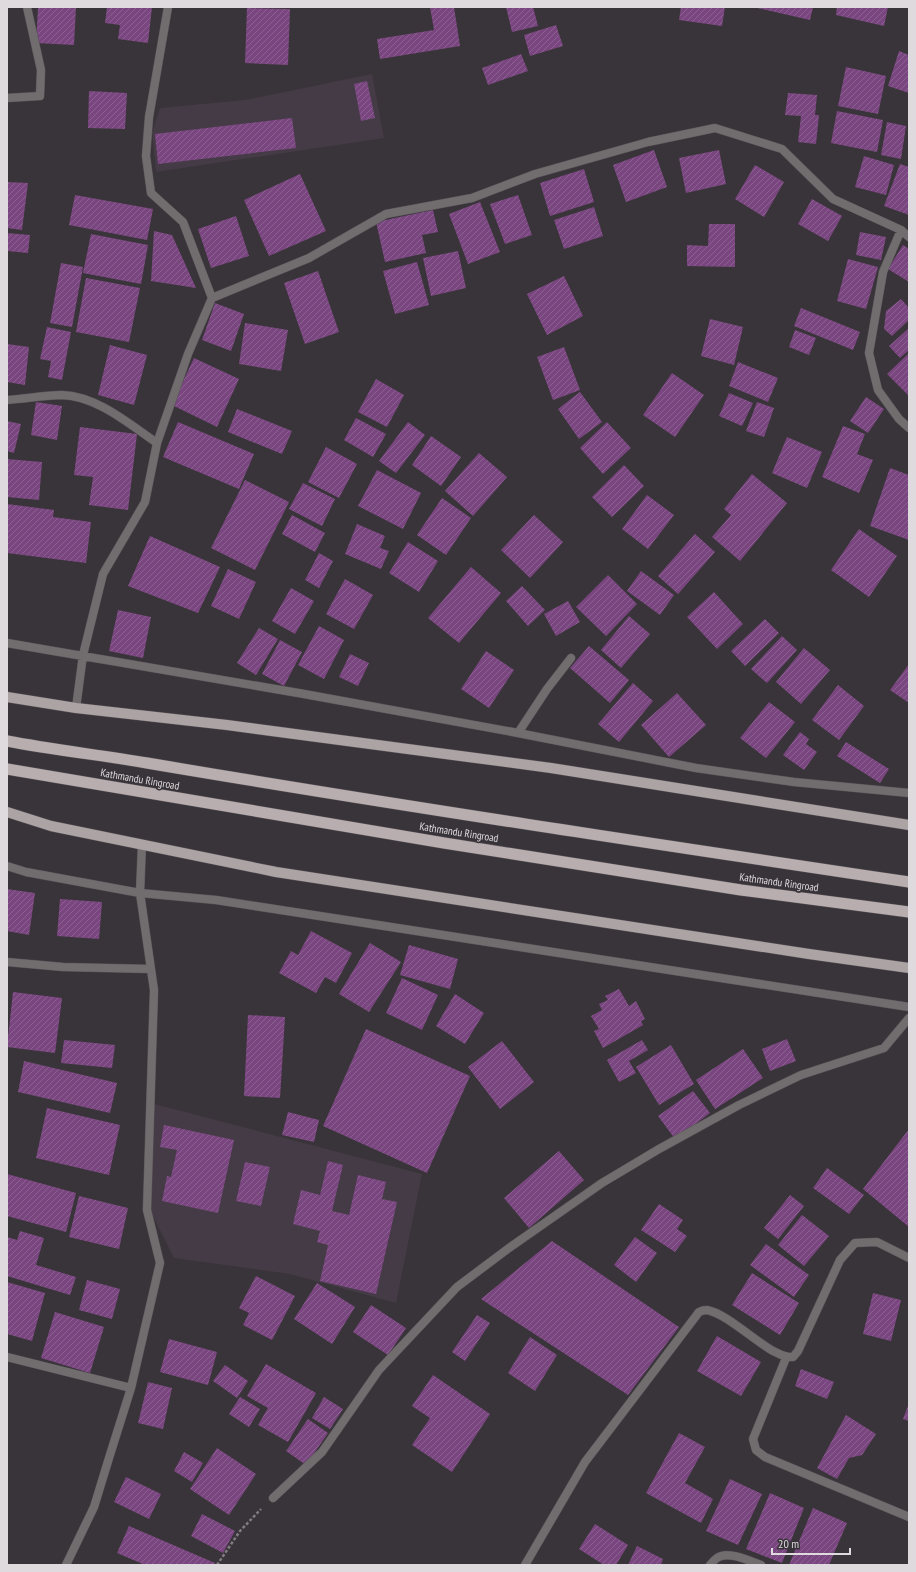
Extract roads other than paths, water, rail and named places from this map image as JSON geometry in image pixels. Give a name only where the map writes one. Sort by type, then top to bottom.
[{"type":"highway","name":"Kathmandu Ringroad","points":[[7,741],[501,821],[909,882]]},
{"type":"highway","name":"Kathmandu Ringroad","points":[[7,769],[444,843],[718,887],[909,912]]},
{"type":"main road","points":[[7,697],[76,708],[227,725],[551,768],[909,825]]},
{"type":"main road","points":[[7,812],[51,826],[276,872],[909,968]]},
{"type":"street","points":[[7,98],[40,96],[42,70],[27,7]]},
{"type":"street","points":[[76,708],[82,655],[103,574],[145,502],[157,442],[188,354],[212,298],[183,222],[151,193],[146,156],[149,116],[168,7]]},
{"type":"street","points":[[212,298],[309,258],[386,214],[472,198],[550,170],[648,142],[715,128],[782,149],[833,199],[901,230],[909,236]]},
{"type":"street","points":[[901,230],[883,272],[869,353],[878,390],[899,419],[909,428]]},
{"type":"street","points":[[7,400],[63,395],[85,400],[109,410],[157,442]]},
{"type":"street","points":[[7,643],[518,733],[696,768],[794,782],[909,793]]},
{"type":"street","points":[[518,733],[571,658]]},
{"type":"street","points":[[66,1565],[94,1507],[131,1388],[160,1263],[147,1210],[154,990],[140,893],[142,844]]},
{"type":"street","points":[[7,866],[26,872],[140,893],[216,900],[909,1007]]},
{"type":"street","points":[[7,962],[62,967],[151,969]]},
{"type":"street","points":[[272,1498],[322,1452],[378,1370],[457,1287],[509,1248],[602,1183],[659,1149],[739,1105],[801,1075],[884,1048],[909,1018]]},
{"type":"street","points":[[525,1565],[585,1462],[699,1312],[706,1310],[714,1312],[761,1344],[786,1358],[792,1357],[798,1350],[840,1260],[855,1243],[877,1242],[909,1258]]},
{"type":"street","points":[[7,1357],[131,1388]]},
{"type":"street","points":[[786,1358],[753,1439],[756,1450],[765,1457],[909,1517]]},
{"type":"street","points":[[710,1565],[718,1557],[726,1555],[739,1557],[761,1565]]}]
